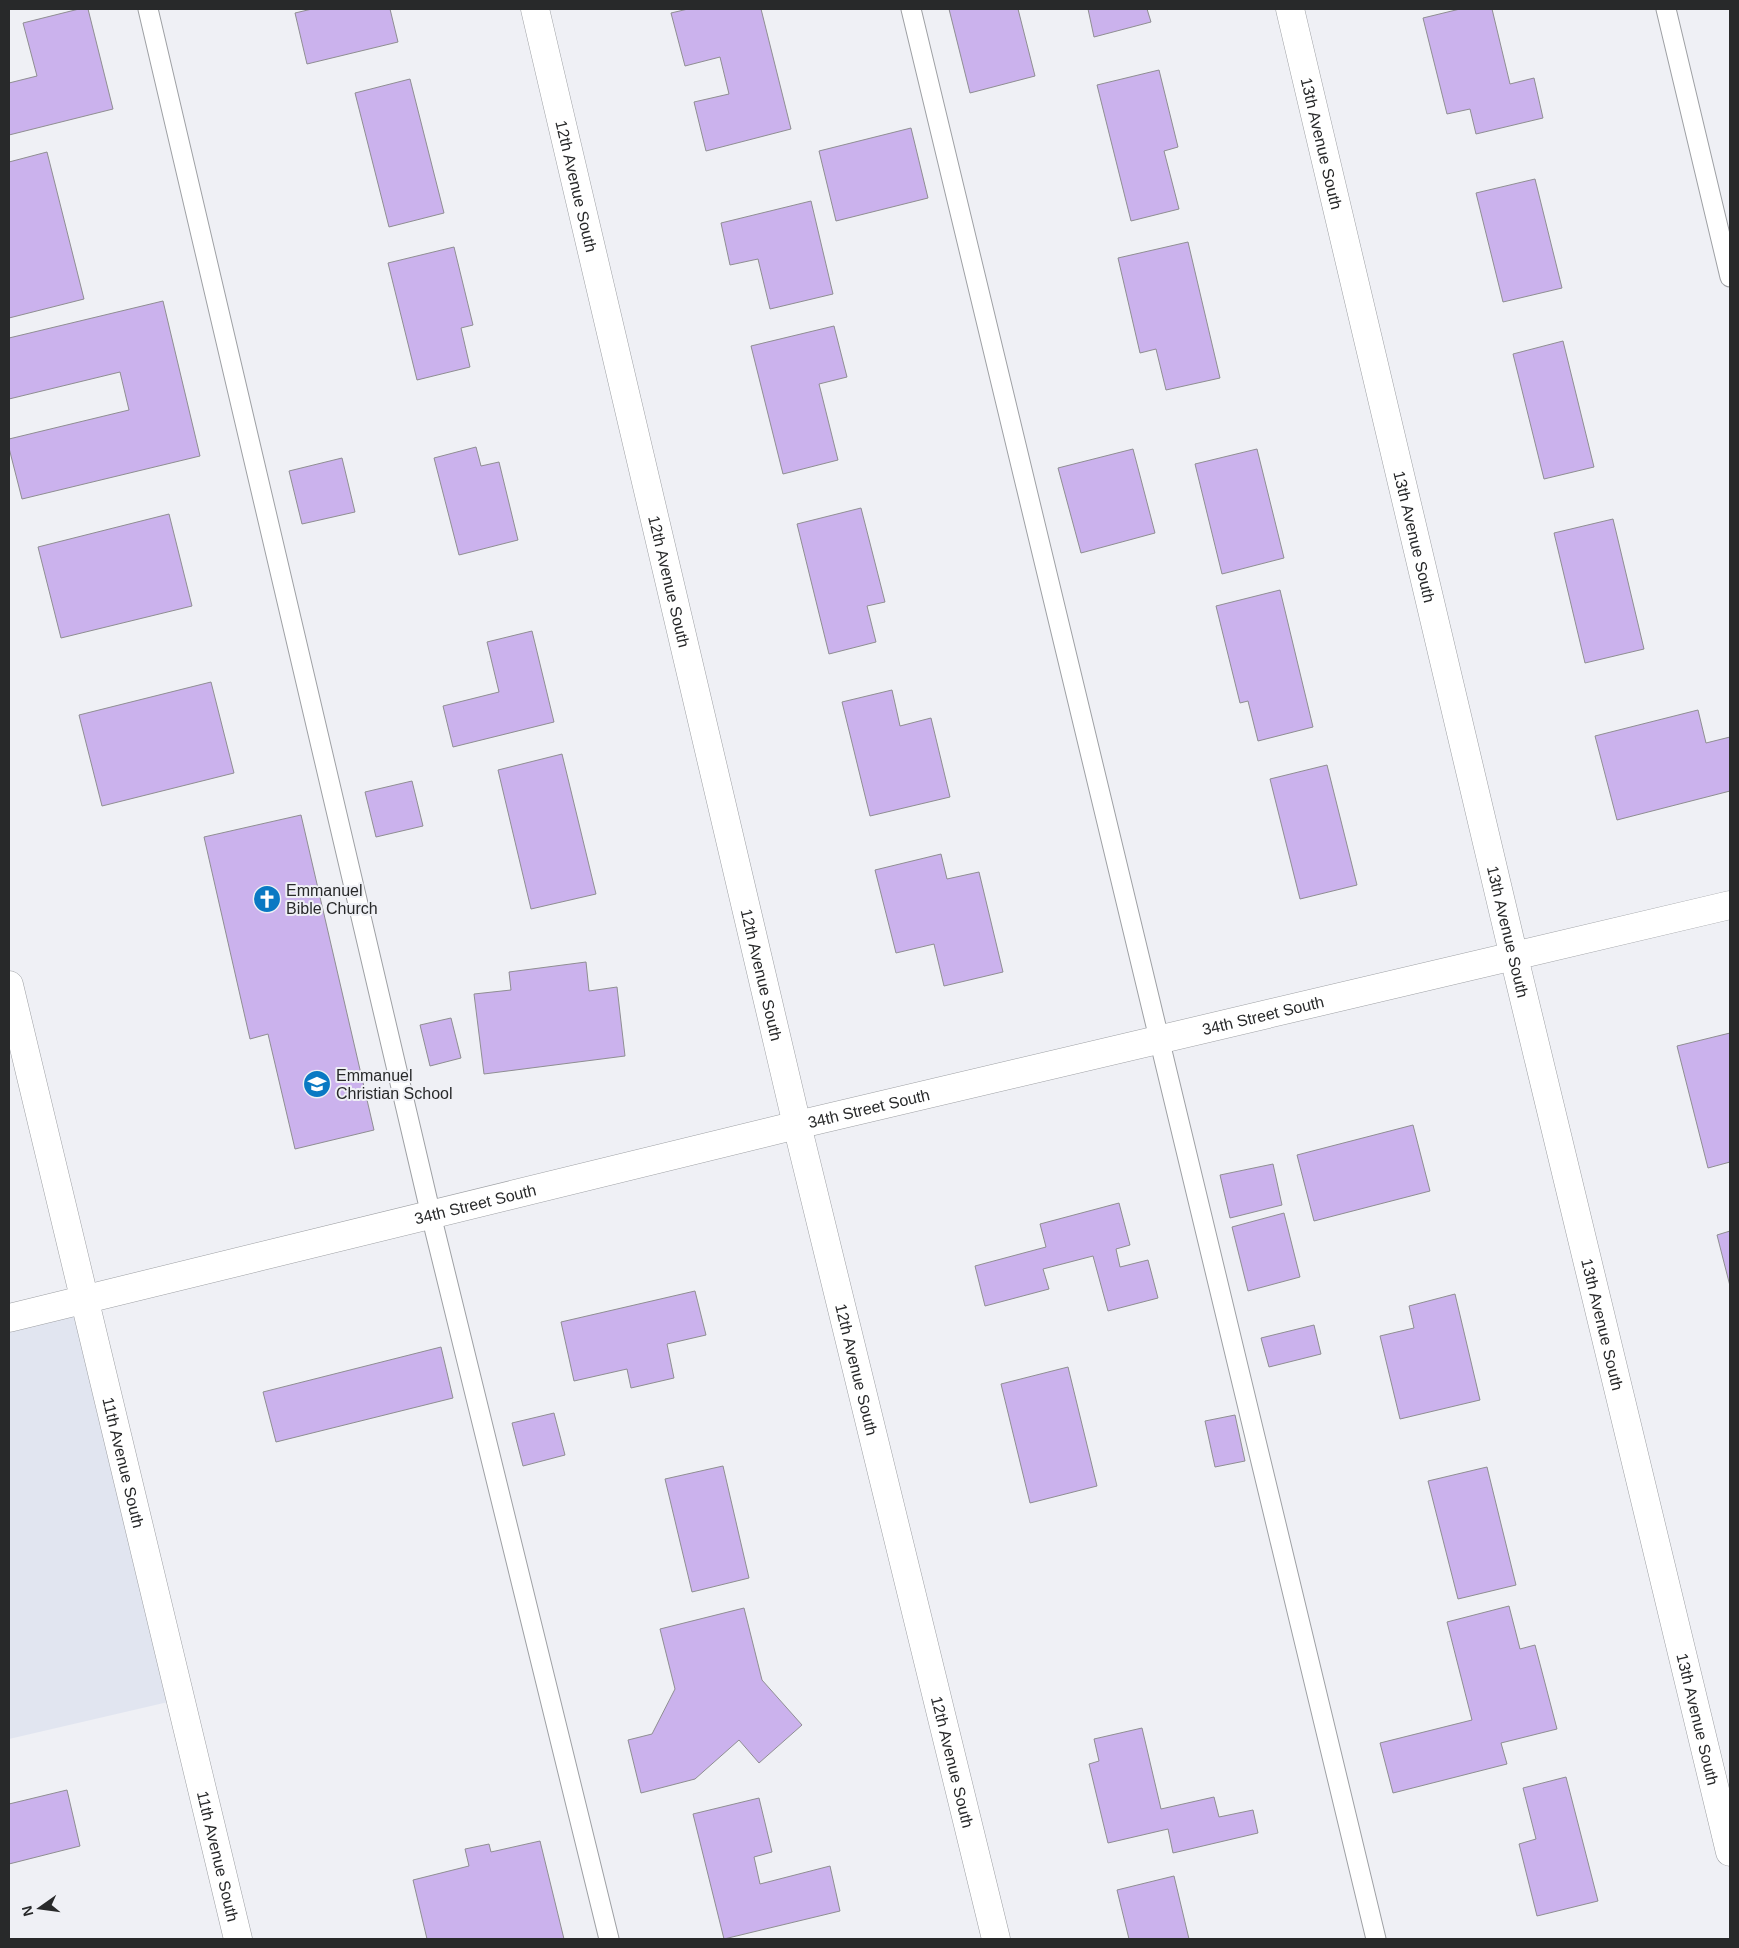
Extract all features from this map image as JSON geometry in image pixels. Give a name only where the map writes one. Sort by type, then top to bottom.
[{"type":"street","name":"12th Avenue South","points":[[535,9],[797,1125],[996,1939]]},
{"type":"street","name":"13th Avenue South","points":[[1290,9],[1514,957],[1730,1852]]},
{"type":"street","name":"34th Street South","points":[[9,1318],[797,1125],[1730,905]]},
{"type":"street","name":"11th Avenue South","points":[[9,985],[238,1939]]},
{"type":"lane","points":[[148,9],[431,1215],[609,1939]]},
{"type":"lane","points":[[911,9],[1376,1939]]},
{"type":"lane","points":[[1666,9],[1730,277]]},
{"type":"shaded area","points":[[86,1300],[181,1699],[9,1739],[9,1318]]},
{"type":"building","points":[[79,9],[88,9],[113,109],[9,135],[9,83],[37,76],[23,23]]},
{"type":"building","points":[[312,9],[390,9],[398,42],[307,64],[295,13]]},
{"type":"building","points":[[688,9],[761,9],[791,129],[706,151],[694,102],[729,94],[720,57],[685,66],[671,13]]},
{"type":"building","points":[[949,9],[1018,9],[1035,76],[970,93]]},
{"type":"building","points":[[1088,9],[1147,9],[1151,22],[1094,37]]},
{"type":"building","points":[[1460,9],[1492,9],[1510,84],[1534,78],[1543,118],[1476,134],[1470,109],[1447,114],[1423,18]]},
{"type":"building","points":[[1159,70],[1178,147],[1164,151],[1179,209],[1131,221],[1097,85]]},
{"type":"building","points":[[410,79],[444,213],[389,227],[355,93]]},
{"type":"building","points":[[911,128],[928,198],[836,221],[819,151]]},
{"type":"building","points":[[47,152],[84,299],[9,318],[9,162]]},
{"type":"building","points":[[1535,179],[1562,288],[1503,302],[1476,193]]},
{"type":"building","points":[[811,201],[833,294],[770,309],[758,259],[730,265],[721,223]]},
{"type":"building","points":[[1188,242],[1220,378],[1166,390],[1156,349],[1140,353],[1118,258]]},
{"type":"building","points":[[454,247],[473,325],[461,328],[470,367],[417,380],[388,263]]},
{"type":"building","points":[[163,301],[200,456],[22,499],[9,448],[9,439],[129,410],[120,372],[9,399],[9,338]]},
{"type":"building","points":[[834,326],[847,377],[819,384],[838,460],[783,474],[751,346]]},
{"type":"building","points":[[1563,341],[1594,467],[1544,479],[1513,354]]},
{"type":"building","points":[[476,447],[481,466],[499,462],[518,540],[459,555],[434,458]]},
{"type":"building","points":[[1133,449],[1155,533],[1081,553],[1058,468]]},
{"type":"building","points":[[1257,449],[1284,558],[1222,574],[1195,464]]},
{"type":"building","points":[[342,458],[355,512],[302,524],[289,471]]},
{"type":"building","points":[[861,508],[885,602],[867,606],[876,642],[829,654],[797,524]]},
{"type":"building","points":[[169,514],[192,606],[61,638],[38,547]]},
{"type":"building","points":[[1613,519],[1644,649],[1585,663],[1554,533]]},
{"type":"building","points":[[1280,590],[1313,727],[1258,741],[1248,701],[1240,703],[1216,606]]},
{"type":"building","points":[[532,631],[554,722],[453,747],[443,706],[499,692],[487,642]]},
{"type":"building","points":[[211,682],[234,773],[102,806],[79,715]]},
{"type":"building","points":[[892,690],[900,726],[931,718],[950,797],[870,816],[842,702]]},
{"type":"building","points":[[1698,710],[1706,743],[1730,737],[1730,791],[1617,820],[1595,736]]},
{"type":"building","points":[[562,754],[596,894],[531,909],[498,770]]},
{"type":"building","points":[[1327,765],[1357,885],[1300,899],[1270,779]]},
{"type":"building","points":[[412,781],[423,826],[376,837],[365,792]]},
{"type":"building","points":[[301,815],[374,1130],[295,1149],[268,1034],[250,1039],[204,837]]},
{"type":"building","points":[[941,854],[947,879],[979,872],[1003,972],[944,986],[934,944],[896,953],[875,870]]},
{"type":"building","points":[[586,962],[589,991],[617,987],[625,1056],[484,1074],[474,994],[511,990],[509,972]]},
{"type":"building","points":[[451,1018],[461,1058],[430,1066],[420,1025]]},
{"type":"building","points":[[1730,1033],[1730,1162],[1708,1168],[1677,1046]]},
{"type":"building","points":[[1413,1125],[1430,1191],[1314,1221],[1297,1155]]},
{"type":"building","points":[[1273,1164],[1282,1205],[1230,1218],[1220,1175]]},
{"type":"building","points":[[1119,1203],[1130,1245],[1116,1249],[1120,1267],[1148,1260],[1158,1298],[1108,1311],[1093,1256],[1043,1269],[1049,1289],[985,1306],[975,1266],[1046,1247],[1040,1224]]},
{"type":"building","points":[[1284,1213],[1300,1277],[1248,1291],[1232,1227]]},
{"type":"building","points":[[1730,1231],[1730,1286],[1717,1235]]},
{"type":"building","points":[[695,1291],[706,1335],[667,1344],[674,1378],[631,1388],[627,1369],[574,1381],[561,1322]]},
{"type":"building","points":[[1455,1294],[1480,1400],[1400,1419],[1380,1336],[1414,1328],[1409,1306]]},
{"type":"building","points":[[1314,1325],[1321,1354],[1269,1367],[1261,1338]]},
{"type":"building","points":[[441,1347],[453,1398],[276,1442],[263,1392]]},
{"type":"building","points":[[1068,1367],[1097,1486],[1030,1503],[1001,1384]]},
{"type":"building","points":[[554,1413],[565,1455],[523,1466],[512,1423]]},
{"type":"building","points":[[1235,1415],[1245,1461],[1215,1467],[1205,1421]]},
{"type":"building","points":[[723,1466],[749,1578],[692,1592],[665,1479]]},
{"type":"building","points":[[1487,1467],[1516,1585],[1458,1599],[1428,1481]]},
{"type":"building","points":[[1509,1606],[1520,1649],[1535,1645],[1557,1729],[1501,1743],[1507,1764],[1393,1793],[1380,1743],[1472,1720],[1447,1622]]},
{"type":"building","points":[[744,1608],[762,1680],[802,1725],[759,1763],[739,1740],[695,1779],[641,1793],[628,1740],[652,1734],[675,1689],[660,1629]]},
{"type":"building","points":[[1142,1728],[1161,1809],[1214,1797],[1219,1817],[1253,1810],[1258,1833],[1173,1853],[1168,1829],[1108,1843],[1089,1764],[1099,1761],[1094,1739]]},
{"type":"building","points":[[1566,1777],[1598,1901],[1537,1916],[1519,1844],[1536,1839],[1523,1788]]},
{"type":"building","points":[[67,1790],[80,1846],[9,1864],[9,1804]]},
{"type":"building","points":[[759,1798],[772,1852],[754,1857],[760,1884],[830,1866],[840,1911],[724,1939],[693,1814]]},
{"type":"building","points":[[540,1841],[564,1939],[427,1939],[413,1880],[469,1866],[465,1849],[489,1844],[491,1852]]},
{"type":"building","points":[[1174,1876],[1189,1939],[1129,1939],[1117,1890]]},
{"type":"place","name":"Emmanuel Bible Church","points":[[267,899]]},
{"type":"place","name":"Emmanuel Christian School","points":[[317,1084]]}]
